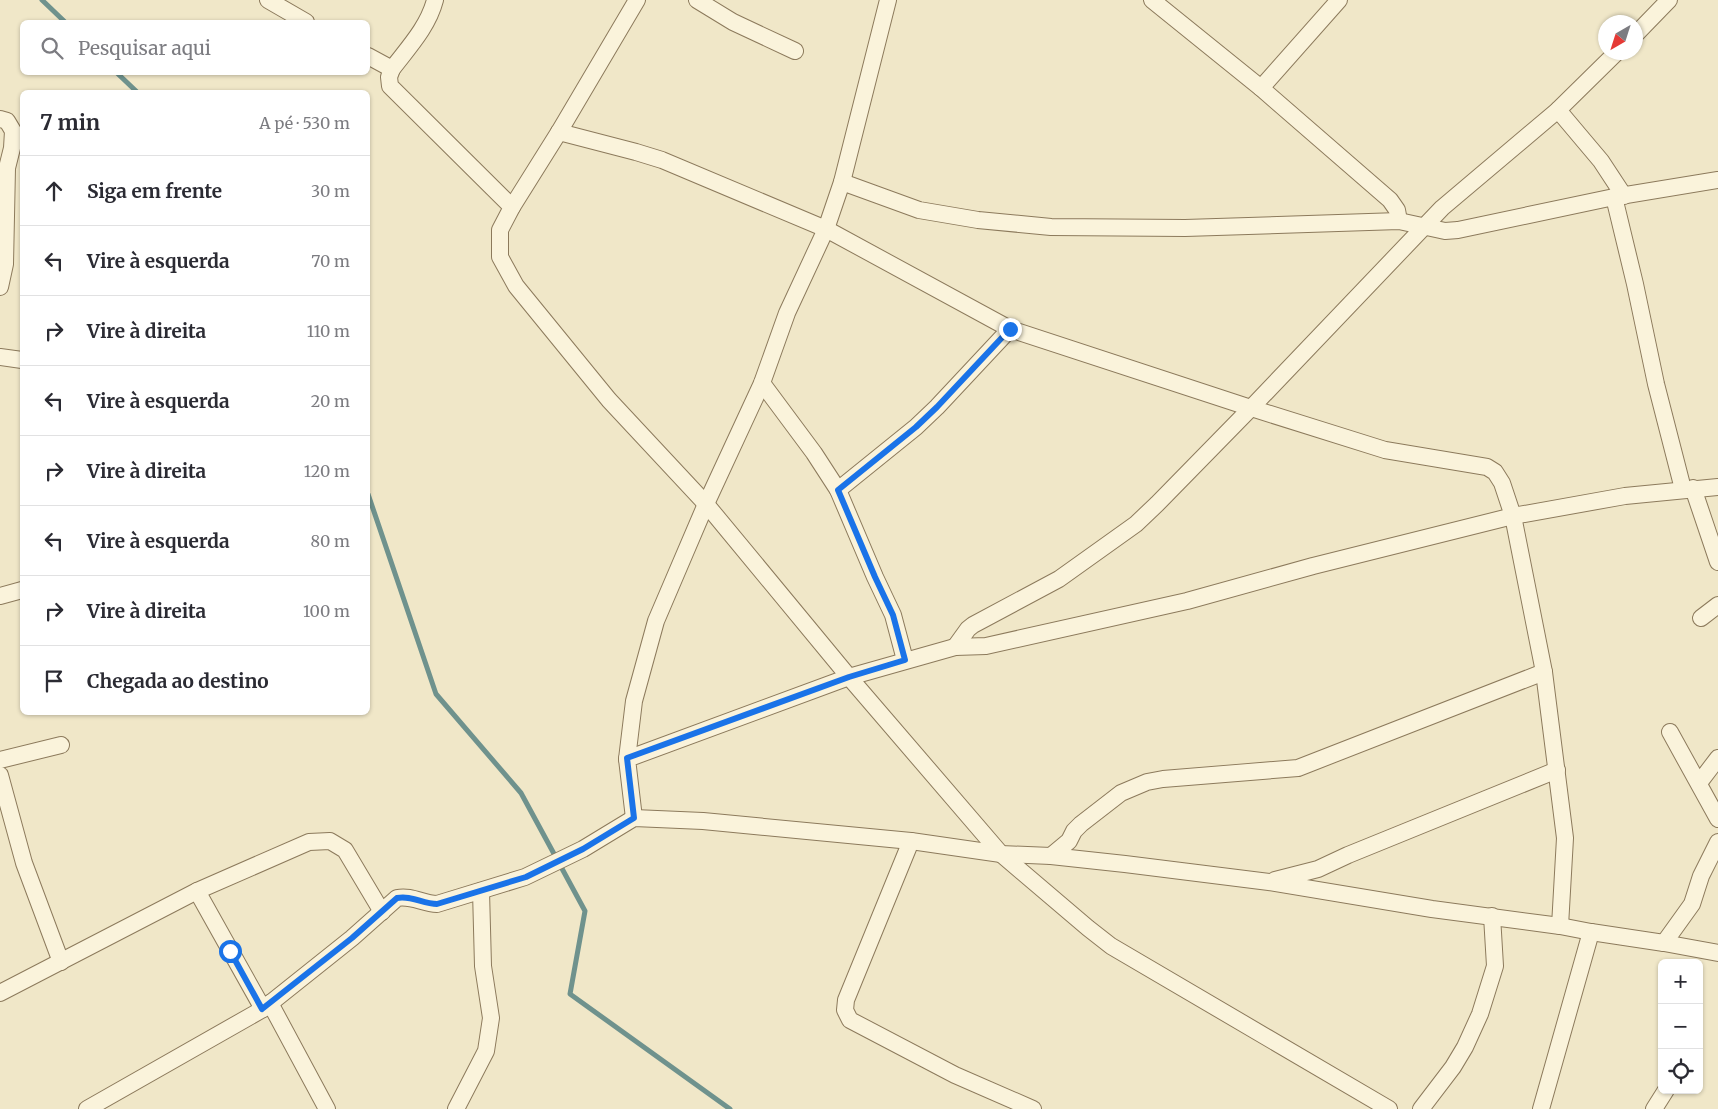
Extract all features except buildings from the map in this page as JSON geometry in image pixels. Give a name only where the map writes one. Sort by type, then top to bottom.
[{"type":"street","points":[[268,0],[303,20]]},
{"type":"street","points":[[435,0],[433,10],[422,30],[392,70],[389,77],[390,86],[512,206]]},
{"type":"street","points":[[637,0],[559,132],[512,206],[500,230],[500,257],[516,286],[609,400],[706,504],[849,677],[1001,854],[1111,946],[1389,1109]]},
{"type":"street","points":[[697,0],[733,22],[795,51]]},
{"type":"street","points":[[634,818],[627,758],[634,700],[656,621],[706,504],[762,383],[787,313],[826,229],[842,182],[888,0]]},
{"type":"street","points":[[1152,0],[1261,88],[1390,200],[1397,210],[1398,222]]},
{"type":"street","points":[[1261,88],[1339,0]]},
{"type":"street","points":[[1643,27],[1669,0]]},
{"type":"street","points":[[370,57],[392,70]]},
{"type":"street","points":[[955,647],[973,625],[1059,579],[1136,524],[1251,408],[1425,228],[1442,208],[1558,110],[1609,60]]},
{"type":"street","points":[[1558,110],[1602,161],[1619,197],[1656,384],[1688,488],[1718,562]]},
{"type":"street","points":[[0,119],[7,121],[12,131],[12,148],[7,168],[5,264],[0,287]]},
{"type":"street","points":[[559,132],[662,160],[826,229],[1010,329],[1385,450],[1487,467],[1495,472],[1502,483],[1513,516],[1544,672],[1566,838],[1560,926]]},
{"type":"street","points":[[842,182],[919,210],[978,220],[1051,227],[1092,229],[1186,228],[1398,222],[1445,231],[1718,180]]},
{"type":"street","points":[[838,490],[916,427],[1010,329]]},
{"type":"street","points":[[0,358],[20,360]]},
{"type":"street","points":[[762,383],[790,419],[838,490],[893,615],[905,660]]},
{"type":"street","points":[[627,758],[849,677],[955,647],[986,646],[1187,601],[1313,566],[1513,516],[1625,496],[1688,488],[1718,487]]},
{"type":"street","points":[[0,596],[20,591]]},
{"type":"street","points":[[1701,618],[1718,604]]},
{"type":"street","points":[[1051,856],[1068,841],[1081,824],[1121,793],[1140,784],[1163,779],[1298,768],[1544,672]]},
{"type":"street","points":[[1670,732],[1718,819]]},
{"type":"street","points":[[0,760],[61,745]]},
{"type":"street","points":[[1699,783],[1718,758]]},
{"type":"street","points":[[1269,882],[1318,869],[1357,851],[1557,770]]},
{"type":"street","points":[[0,775],[24,863],[61,962]]},
{"type":"street","points":[[87,1109],[266,1006],[397,898],[413,898],[428,904],[437,904],[526,877],[583,849],[634,818],[703,821],[911,841],[1001,854],[1051,856],[1269,882],[1432,909],[1560,926],[1718,953]]},
{"type":"street","points":[[0,994],[198,891],[308,842],[330,841],[345,850],[382,912]]},
{"type":"street","points":[[911,841],[846,1000],[845,1010],[850,1020],[859,1025],[955,1075],[1033,1109]]},
{"type":"street","points":[[1664,943],[1692,904],[1702,876],[1718,842]]},
{"type":"street","points":[[198,891],[327,1109]]},
{"type":"street","points":[[456,1109],[486,1051],[492,1018],[483,966],[481,891]]},
{"type":"street","points":[[1421,1109],[1453,1067],[1465,1047],[1480,1014],[1495,966],[1492,916]]},
{"type":"street","points":[[1541,1109],[1592,932]]},
{"type":"street","points":[[1654,1109],[1663,1094]]},
{"type":"waterway","points":[[42,0],[63,20]]},
{"type":"waterway","points":[[119,75],[135,90]]},
{"type":"waterway","points":[[370,500],[436,694],[521,793],[585,911],[570,994],[730,1109]]},
{"type":"route","points":[[230,951],[262,1009],[352,938],[397,898],[413,898],[428,904],[437,904],[526,877],[583,849],[634,818],[627,758],[849,677],[905,660],[886,596],[875,577],[838,490],[916,427],[1010,329]]}]
